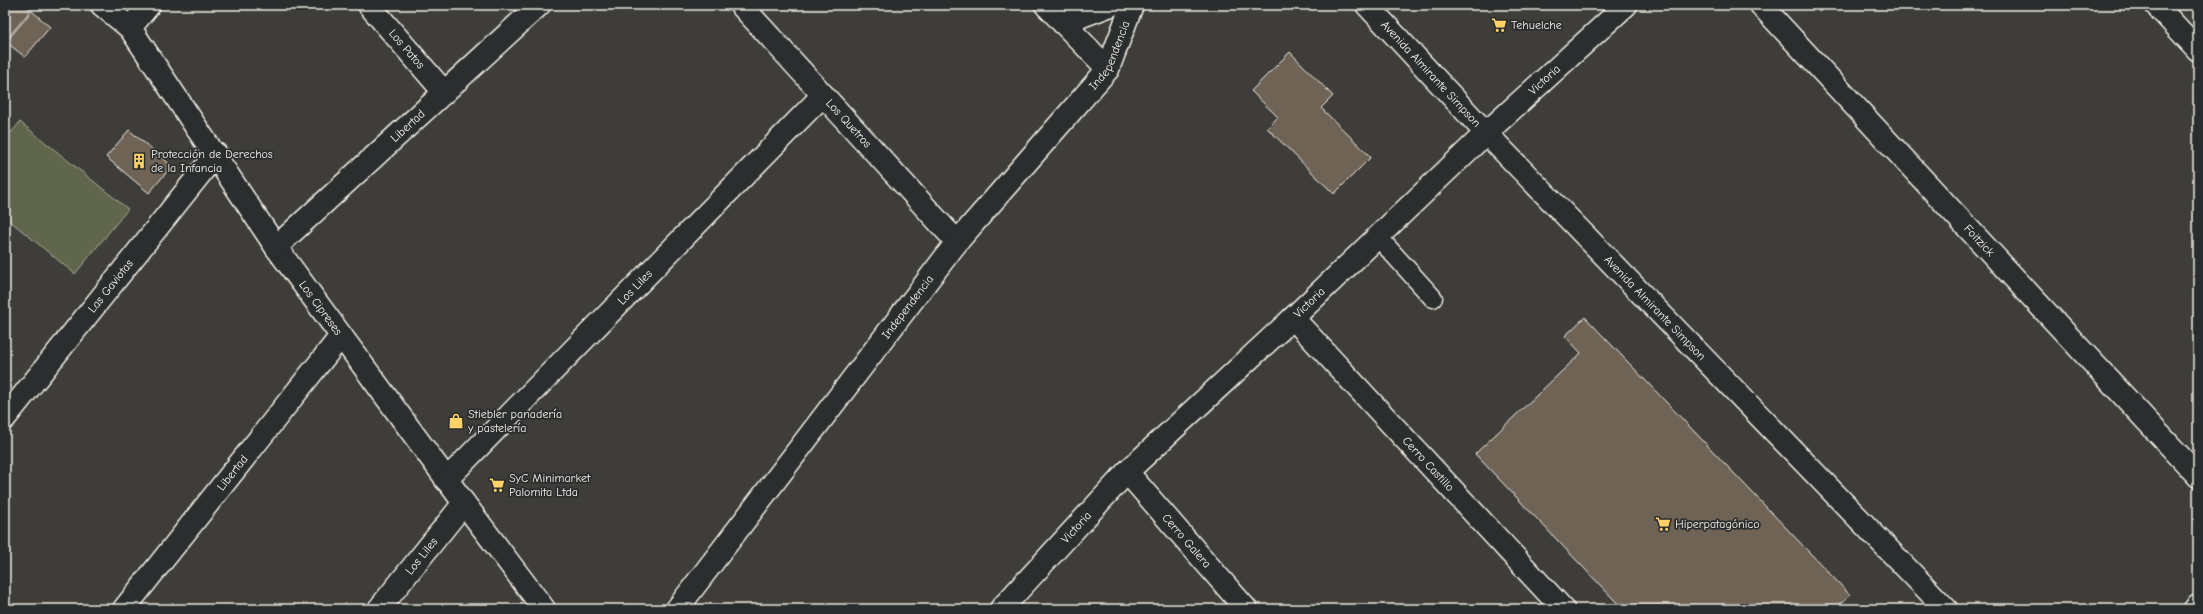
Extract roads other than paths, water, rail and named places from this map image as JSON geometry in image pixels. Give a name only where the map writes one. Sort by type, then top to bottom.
[{"type":"street","name":"Los Cipreses","points":[[102,5],[130,28],[216,154],[276,247],[446,480],[544,609]]},
{"type":"street","points":[[130,28],[149,5]]},
{"type":"street","name":"Los Patos","points":[[369,5],[444,92]]},
{"type":"street","name":"Libertad","points":[[276,247],[539,5]]},
{"type":"street","name":"Los Quetros","points":[[741,5],[956,242]]},
{"type":"street","points":[[1046,5],[1108,69]]},
{"type":"street","name":"Independencia","points":[[1063,23],[1111,5]]},
{"type":"street","name":"Independencia","points":[[677,609],[956,242],[1108,69],[1132,5]]},
{"type":"street","name":"Avenida Almirante Simpson","points":[[1367,5],[1486,133],[1946,609]]},
{"type":"street","name":"Victoria","points":[[1001,609],[1127,472],[1293,318],[1486,133],[1626,5]]},
{"type":"street","name":"Foitzick","points":[[1761,5],[2198,476]]},
{"type":"street","points":[[2156,5],[2198,50]]},
{"type":"street","name":"Los Liles","points":[[446,480],[823,95]]},
{"type":"street","name":"Las Gaviotas","points":[[5,418],[216,154]]},
{"type":"street","name":"Cerro Castillo","points":[[1293,318],[1563,609]]},
{"type":"street","name":"Libertad","points":[[124,609],[341,336]]},
{"type":"street","name":"Cerro Galera","points":[[1127,472],[1246,609]]},
{"type":"street","name":"Los Liles","points":[[379,609],[464,503]]},
{"type":"street","points":[[2195,609],[2198,606]]},
{"type":"lane","points":[[1378,237],[1432,298]]},
{"type":"place","name":"Tehuelche","points":[[1499,25]]},
{"type":"place","name":"Protección de Derechos de la Infancia","points":[[139,161]]},
{"type":"place","name":"Stiebler panadería y pastelería","points":[[456,421]]},
{"type":"place","name":"SyC Minimarket Palomita Ltda","points":[[497,485]]},
{"type":"place","name":"Hiperpatagónico","points":[[1663,524]]}]
